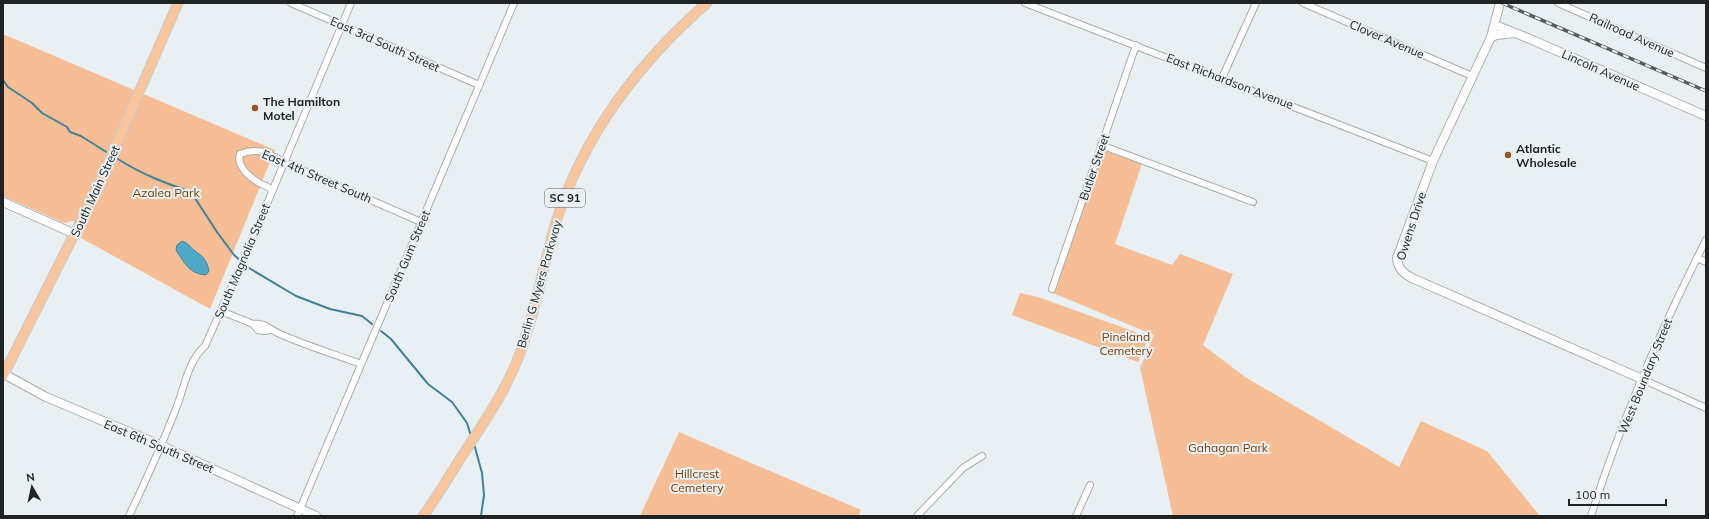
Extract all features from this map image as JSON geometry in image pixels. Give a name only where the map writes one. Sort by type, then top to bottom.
[{"type":"main road","name":"South Main Street","points":[[3,375],[75,234],[128,121],[178,3]]},
{"type":"main road","name":"Berlin G Myers Parkway","points":[[423,516],[436,499],[483,425],[520,353],[556,223],[568,190],[584,156],[602,124],[639,72],[667,40],[706,3]]},
{"type":"street","name":"East 3rd South Street","points":[[291,3],[479,85]]},
{"type":"street","name":"South Magnolia Street","points":[[129,516],[177,406],[189,370],[198,352],[205,346],[239,270],[350,3]]},
{"type":"street","name":"South Gum Street","points":[[298,513],[514,3]]},
{"type":"street","name":"East Richardson Avenue","points":[[1025,3],[1222,78],[1433,161]]},
{"type":"street","points":[[1222,78],[1256,3]]},
{"type":"street","name":"Clover Avenue","points":[[1302,3],[1472,76]]},
{"type":"street","name":"Owens Drive","points":[[1500,3],[1491,37],[1433,161],[1397,258],[1398,266],[1403,272],[1412,278],[1642,379]]},
{"type":"street","name":"Railroad Avenue","points":[[1558,3],[1706,68]]},
{"type":"street","name":"Lincoln Avenue","points":[[1495,25],[1706,116]]},
{"type":"street","points":[[1491,37],[1516,33]]},
{"type":"street","name":"Butler Street","points":[[1052,289],[1136,45]]},
{"type":"street","points":[[1101,145],[1253,202]]},
{"type":"street","name":"East 4th Street South","points":[[272,191],[270,187],[251,177],[242,168],[239,163],[240,154],[257,150],[264,151],[284,162],[421,222]]},
{"type":"street","points":[[3,202],[75,234]]},
{"type":"street","name":"West Boundary Street","points":[[1591,516],[1642,379],[1706,240]]},
{"type":"street","points":[[1697,258],[1706,262]]},
{"type":"street","points":[[221,311],[253,324],[260,323],[265,325],[270,330],[295,341],[361,364]]},
{"type":"street","name":"East 6th South Street","points":[[3,375],[46,397],[160,445],[298,513],[316,516]]},
{"type":"street","points":[[1642,379],[1706,408]]},
{"type":"street","points":[[917,516],[963,468],[982,456]]},
{"type":"street","points":[[1076,516],[1090,485]]},
{"type":"green space","name":"Azalea Park","points":[[3,34],[275,150],[210,309],[81,238],[84,226],[73,221],[64,223],[3,196]]},
{"type":"green space","name":"Gahagan Park","points":[[1103,150],[1142,164],[1115,244],[1172,265],[1180,254],[1233,274],[1203,345],[1245,377],[1399,467],[1421,421],[1487,451],[1540,516],[1173,516],[1140,368],[1154,335],[1048,291]]},
{"type":"green space","name":"Pineland Cemetery","points":[[1020,293],[1038,297],[1149,337],[1138,362],[1012,315]]},
{"type":"green space","name":"Hillcrest Cemetery","points":[[679,432],[861,510],[858,516],[640,516]]},
{"type":"water","points":[[182,241],[201,255],[205,260],[209,271],[206,275],[191,270],[185,263],[176,250],[177,245]]},
{"type":"waterway","points":[[3,80],[8,87],[32,103],[42,113],[67,127],[70,132],[81,136],[108,153]]},
{"type":"waterway","points":[[118,159],[153,178],[191,192],[234,255],[249,268],[296,296],[330,309],[362,316],[372,324]]},
{"type":"waterway","points":[[381,331],[391,339],[428,384],[452,402],[467,423],[471,436]]},
{"type":"waterway","points":[[474,444],[482,473],[484,495],[481,516]]},
{"type":"railway","points":[[1502,3],[1706,91]]},
{"type":"place","name":"The Hamilton Motel","points":[[255,108]]},
{"type":"place","name":"Atlantic Wholesale","points":[[1508,155]]}]
